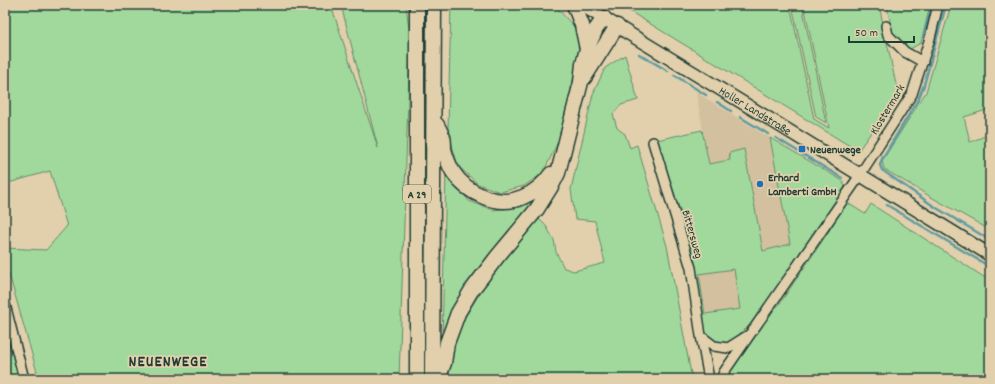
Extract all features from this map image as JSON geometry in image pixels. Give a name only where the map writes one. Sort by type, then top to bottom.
[{"type":"highway","name":"A 29","points":[[416,379],[417,5]]},
{"type":"highway","name":"A 29","points":[[432,379],[434,5]]},
{"type":"highway","points":[[574,5],[582,25],[587,49]]},
{"type":"highway","points":[[438,379],[444,363],[447,343],[458,313],[471,291],[537,209],[555,179],[562,159],[582,82],[587,49],[596,29],[604,18]]},
{"type":"highway","points":[[582,82],[617,26]]},
{"type":"highway","points":[[434,118],[443,137],[444,150],[454,173],[465,186],[485,198],[509,201],[522,198],[540,187],[548,179],[562,159]]},
{"type":"main road","name":"Holler Landstraße","points":[[582,5],[990,255]]},
{"type":"street","name":"Klostermark","points":[[860,174],[912,94],[923,62],[938,5]]},
{"type":"street","points":[[886,26],[888,35],[905,52],[923,62]]},
{"type":"street","name":"Bittersweg","points":[[653,142],[691,268],[709,379]]},
{"type":"street","points":[[721,379],[724,372],[860,174]]},
{"type":"street","points":[[5,304],[24,379]]},
{"type":"street","points":[[701,336],[714,346],[728,348],[750,334]]},
{"type":"shaded area","points":[[696,92],[770,138],[790,245],[763,251],[752,190],[730,160],[709,164]]},
{"type":"shaded area","points":[[734,269],[740,309],[705,314],[699,273]]},
{"type":"green space","points":[[5,5],[331,5],[378,148],[341,5],[406,5],[410,37],[399,379],[39,379],[5,260],[5,248],[46,250],[67,226],[50,171],[5,184]]},
{"type":"green space","points":[[451,5],[553,5],[579,32],[581,46],[559,140],[543,173],[524,186],[500,192],[478,184],[458,166],[448,129]]},
{"type":"green space","points":[[625,5],[790,5],[814,119],[829,128],[804,5],[879,5],[898,94],[858,151],[626,9]]},
{"type":"green space","points":[[792,5],[802,5],[826,123],[816,117]]},
{"type":"green space","points":[[887,5],[930,5],[921,43],[910,49],[892,32]]},
{"type":"green space","points":[[951,5],[990,5],[990,109],[964,117],[970,142],[990,134],[990,230],[884,169],[882,161],[926,92]]},
{"type":"green space","points":[[625,55],[638,100],[621,105],[613,114],[617,128],[625,134],[630,148],[637,145],[667,246],[692,379],[448,379],[456,332],[487,281],[538,218],[546,226],[554,240],[556,252],[564,268],[574,271],[605,263],[595,221],[575,219],[571,189],[593,94],[605,68]]},
{"type":"green space","points":[[702,130],[709,164],[730,160],[729,153],[744,149],[763,251],[790,244],[770,138],[843,181],[845,187],[751,324],[729,343],[714,342],[705,335],[691,245],[657,140]],"holes":[[[734,269],[740,309],[705,314],[699,274]]]},
{"type":"green space","points":[[446,171],[469,201],[493,210],[521,207],[540,198],[469,281],[442,342]]},
{"type":"green space","points":[[846,202],[865,214],[871,204],[990,281],[990,379],[729,379],[730,371],[774,307],[778,306],[829,231]]},
{"type":"green space","points":[[8,331],[20,379],[5,379],[5,332]]},
{"type":"waterway","points":[[923,37],[932,5]]},
{"type":"waterway","points":[[946,5],[924,85],[918,100],[882,159],[880,165],[882,170],[935,207],[990,240]]},
{"type":"waterway","points":[[639,54],[668,71]]},
{"type":"waterway","points":[[674,75],[706,95]]},
{"type":"waterway","points":[[717,102],[731,111]]},
{"type":"waterway","points":[[740,117],[768,134]]},
{"type":"waterway","points":[[776,138],[842,178]]},
{"type":"waterway","points":[[887,205],[990,267]]},
{"type":"place","name":"Neuenwege","points":[[802,149]]},
{"type":"place","name":"Erhard Lamberti GmbH","points":[[760,184]]},
{"type":"district","name":"NEUENWEGE","points":[[168,360]]}]
